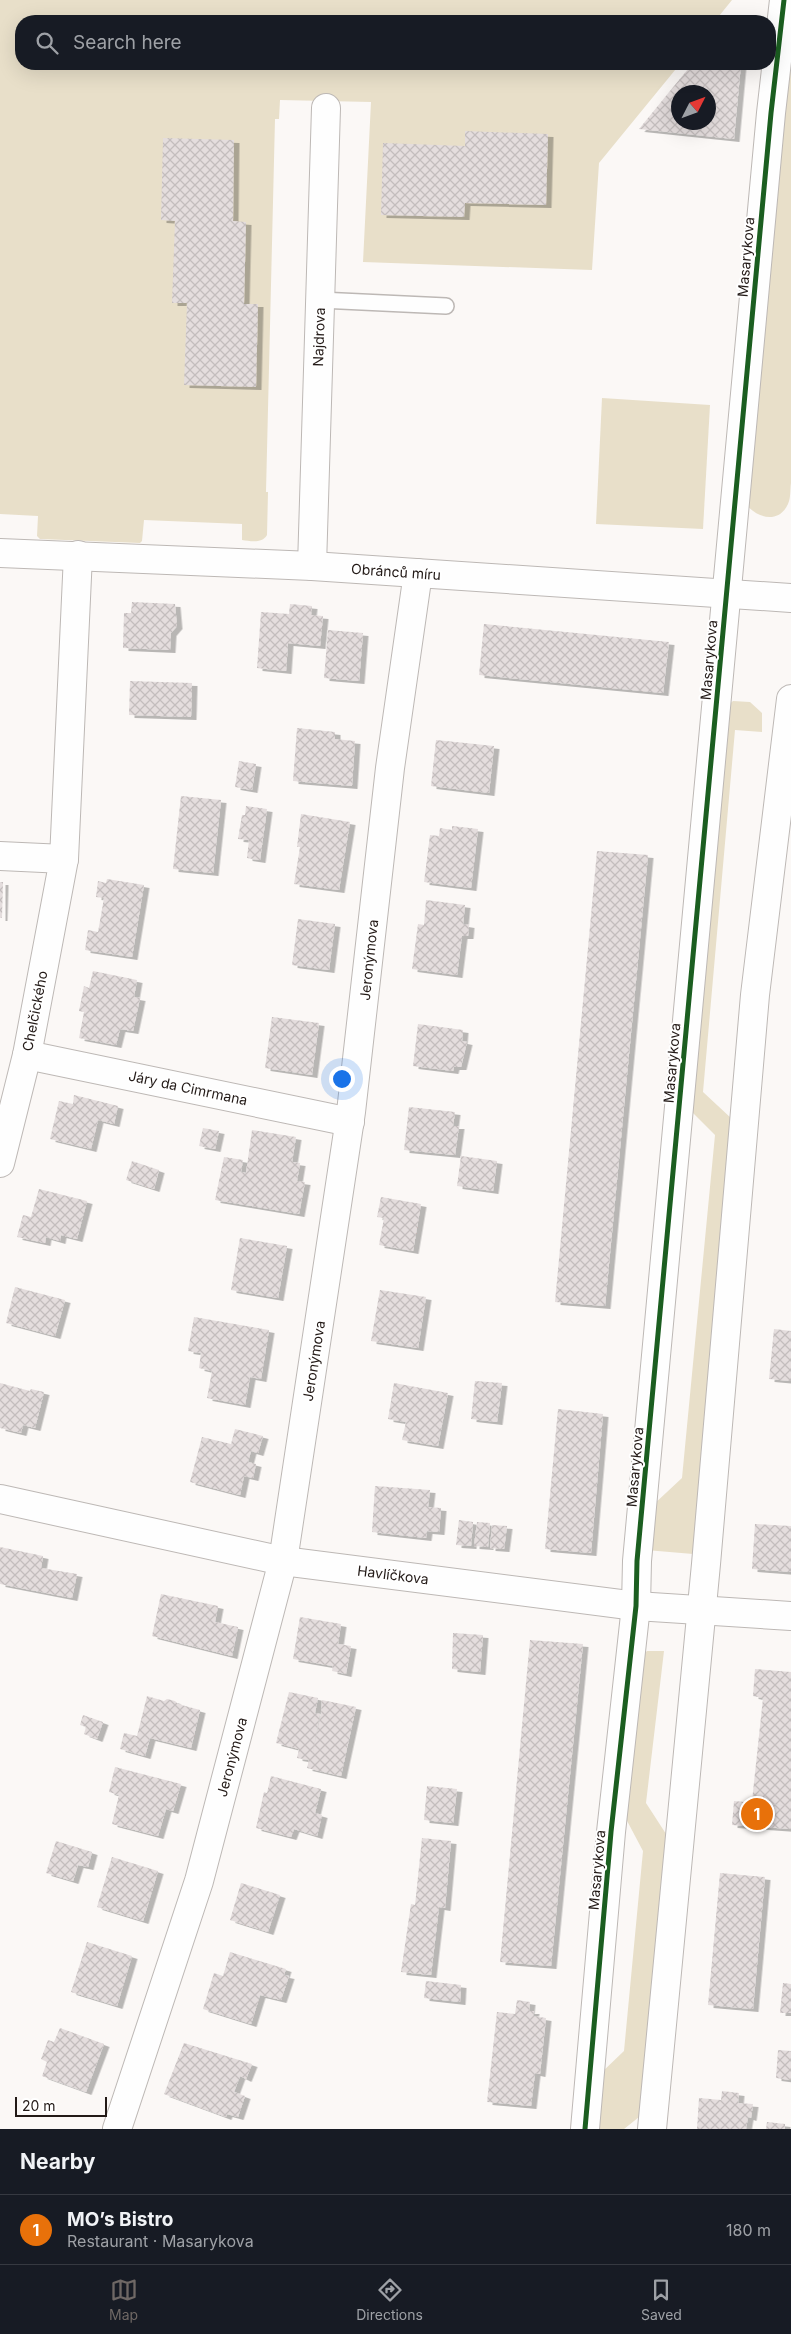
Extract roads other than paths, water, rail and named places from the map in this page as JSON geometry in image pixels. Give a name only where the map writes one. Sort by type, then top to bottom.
[{"type":"street","name":"Masarykova","points":[[776,70],[784,0]]},
{"type":"street","name":"Masarykova","points":[[585,2129],[610,1842],[636,1606],[637,1561],[776,70]]},
{"type":"street","name":"Najdrova","points":[[312,566],[326,108]]},
{"type":"street","name":"Obránců míru","points":[[0,553],[312,566],[791,598]]},
{"type":"street","name":"Chelčického","points":[[0,1163],[27,1055],[64,859],[78,555]]},
{"type":"street","name":"Jeronýmova","points":[[117,2129],[199,1881],[283,1561],[350,1122],[390,768],[418,574]]},
{"type":"street","points":[[652,2129],[755,995],[791,699]]},
{"type":"street","points":[[0,856],[64,859]]},
{"type":"street","name":"Járy da Cimrmana","points":[[27,1055],[350,1122]]},
{"type":"street","name":"Havlíčkova","points":[[0,1499],[283,1561],[636,1606],[791,1616]]},
{"type":"lane","points":[[320,300],[446,306]]},
{"type":"place","name":"MO’s Bistro","points":[[757,1814]]}]
